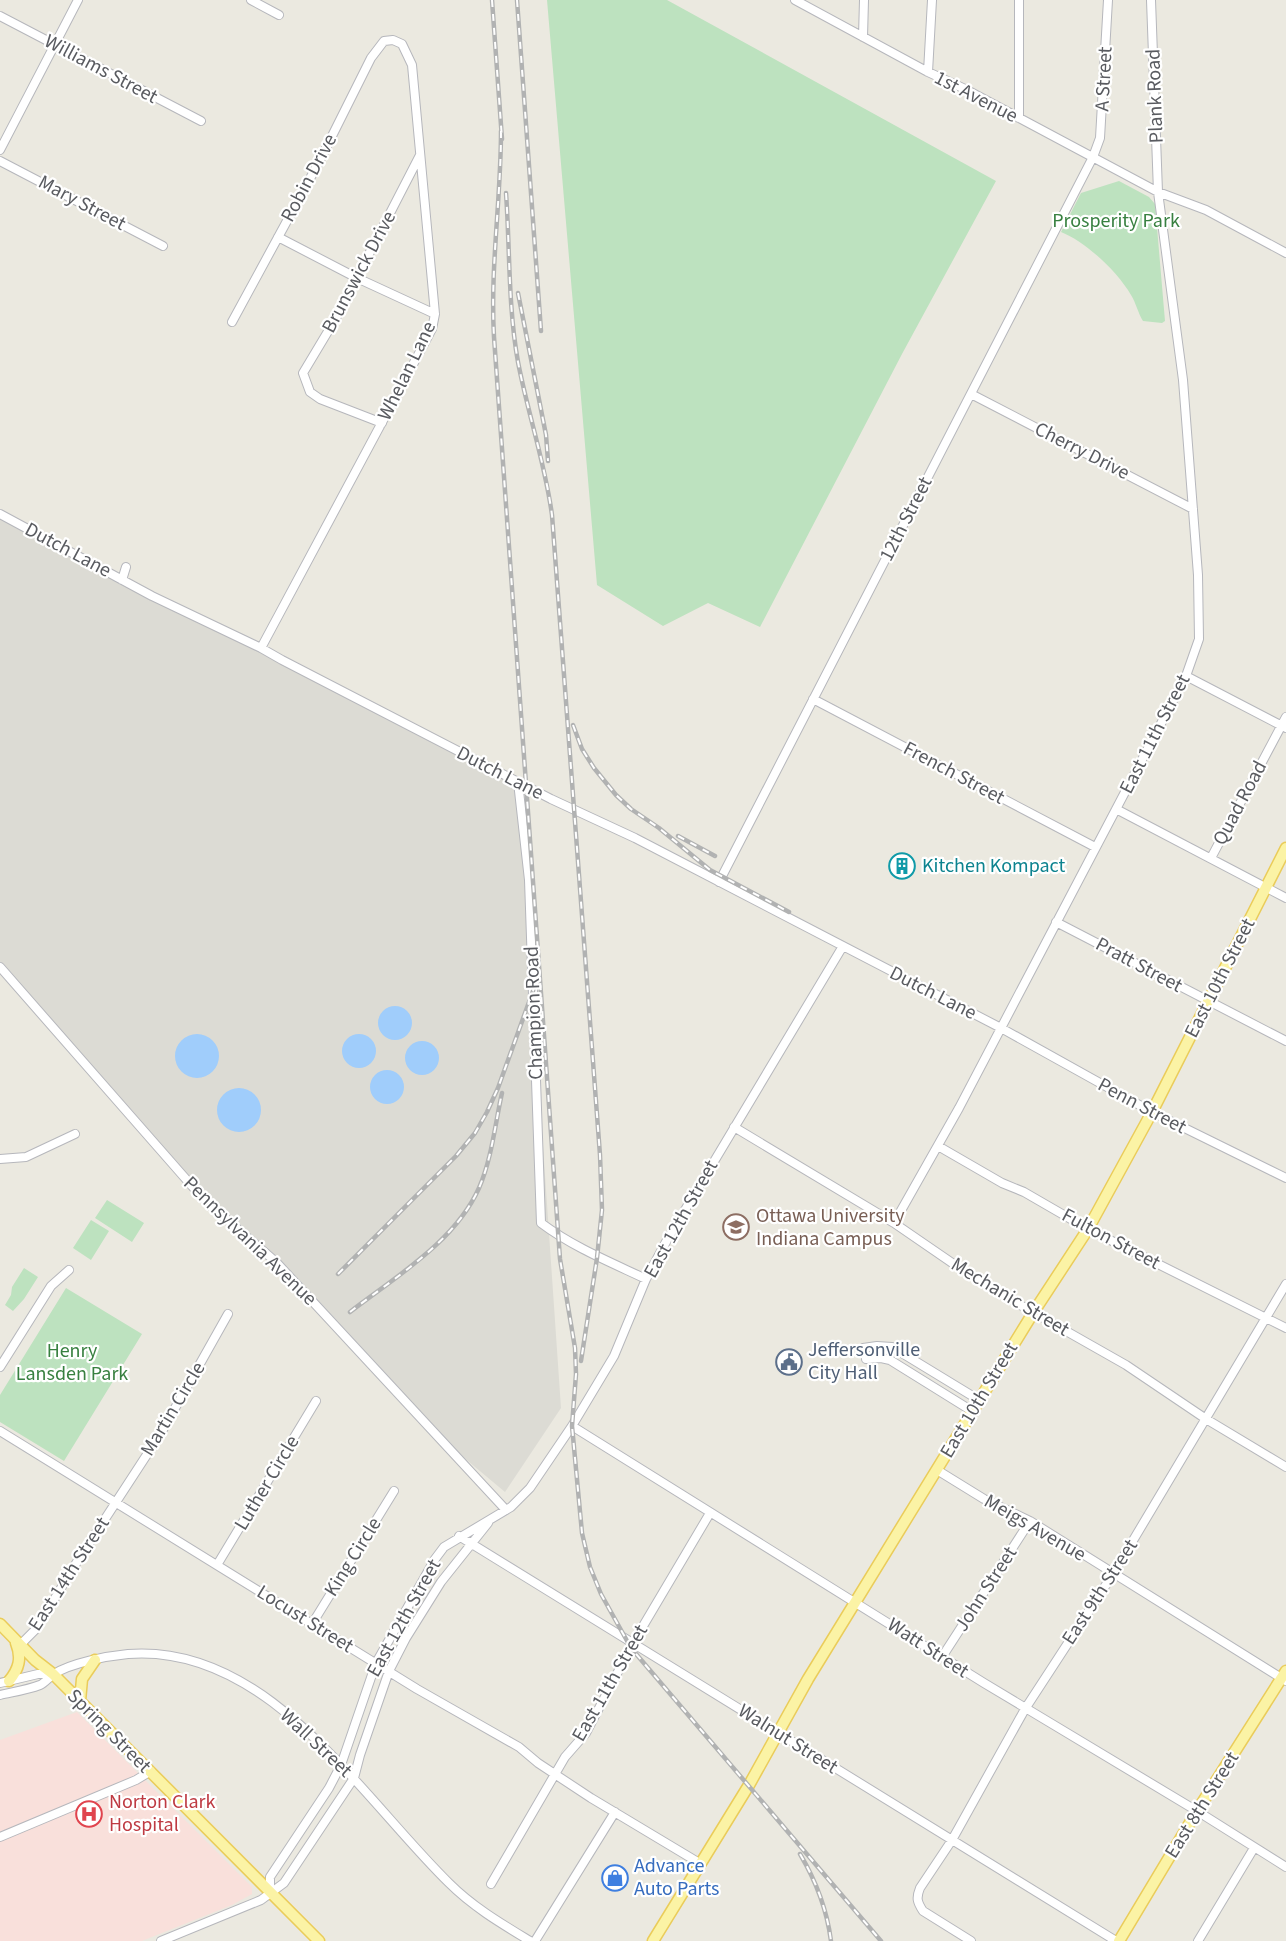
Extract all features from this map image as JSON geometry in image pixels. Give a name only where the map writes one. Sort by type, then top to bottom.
[{"type":"main road","name":"East 10th Street","points":[[653,1941],[749,1785],[777,1732],[855,1602],[1033,1313],[1088,1229],[1152,1112],[1286,848]]},
{"type":"main road","name":"Spring Street","points":[[0,1624],[151,1771],[318,1941]]},
{"type":"main road","points":[[4,1682],[15,1675],[20,1660],[18,1642]]},
{"type":"main road","points":[[80,1701],[82,1679],[95,1660]]},
{"type":"main road","name":"East 8th Street","points":[[1118,1941],[1197,1811],[1284,1676]]},
{"type":"street","points":[[0,150],[78,0]]},
{"type":"street","points":[[250,0],[279,15]]},
{"type":"street","name":"1st Avenue","points":[[795,0],[1158,192],[1206,210],[1286,253]]},
{"type":"street","points":[[863,37],[864,0]]},
{"type":"street","points":[[928,72],[932,0]]},
{"type":"street","points":[[1019,0],[1019,118]]},
{"type":"street","name":"A Street","points":[[1093,157],[1100,138],[1108,0]]},
{"type":"street","name":"Plank Road","points":[[1151,0],[1158,192]]},
{"type":"street","name":"Williams Street","points":[[0,16],[201,121]]},
{"type":"street","name":"Whelan Lane","points":[[261,648],[432,329],[435,315],[412,65],[402,44],[390,40]]},
{"type":"street","name":"Robin Drive","points":[[232,322],[319,162],[371,58],[380,44],[390,40]]},
{"type":"street","name":"Brunswick Drive","points":[[382,423],[320,399],[308,388],[304,378],[304,369],[336,318],[420,154]]},
{"type":"street","name":"12th Street","points":[[719,882],[1093,157]]},
{"type":"street","name":"Mary Street","points":[[0,161],[163,246]]},
{"type":"street","name":"East 11th Street","points":[[894,1223],[1001,1028],[1186,676],[1199,639],[1200,620],[1183,380],[1158,192]]},
{"type":"street","points":[[278,237],[435,315]]},
{"type":"street","name":"Cherry Drive","points":[[971,394],[1193,509]]},
{"type":"street","name":"Dutch Lane","points":[[0,514],[122,580],[261,648],[575,811],[635,838],[1001,1028]]},
{"type":"street","points":[[122,580],[126,567]]},
{"type":"street","points":[[1186,676],[1283,727]]},
{"type":"street","name":"French Street","points":[[813,699],[1095,848]]},
{"type":"street","name":"Quad Road","points":[[1211,858],[1283,727],[1286,717]]},
{"type":"street","name":"Champion Road","points":[[518,782],[529,880],[541,1223],[597,1258],[646,1279]]},
{"type":"street","points":[[1116,808],[1286,898]]},
{"type":"street","name":"Pratt Street","points":[[1056,922],[1286,1041]]},
{"type":"street","name":"East 12th Street","points":[[270,1893],[270,1877],[329,1788],[341,1765],[376,1664],[435,1559],[444,1547],[506,1510],[530,1488],[572,1426],[614,1356],[646,1279],[843,946]]},
{"type":"street","name":"Pennsylvania Avenue","points":[[0,967],[192,1186],[211,1206],[276,1262],[506,1510]]},
{"type":"street","name":"Penn Street","points":[[1001,1028],[1152,1112],[1286,1178]]},
{"type":"street","name":"Mechanic Street","points":[[734,1127],[894,1223],[961,1269],[1033,1313],[1126,1365],[1206,1419],[1286,1467]]},
{"type":"street","points":[[0,1159],[26,1156],[75,1134]]},
{"type":"street","name":"Fulton Street","points":[[938,1146],[1088,1229],[1286,1328]]},
{"type":"street","points":[[0,1366],[51,1286],[69,1270]]},
{"type":"street","name":"East 9th Street","points":[[971,1941],[923,1911],[917,1896],[920,1888],[952,1840],[1025,1709],[1113,1574],[1286,1284]]},
{"type":"street","name":"Martin Circle","points":[[115,1502],[161,1433],[228,1314]]},
{"type":"street","points":[[862,1348],[892,1347],[979,1400]]},
{"type":"street","points":[[866,1359],[890,1360],[972,1411]]},
{"type":"street","name":"Luther Circle","points":[[217,1565],[316,1401]]},
{"type":"street","name":"Watt Street","points":[[572,1426],[1025,1709],[1197,1811],[1286,1867]]},
{"type":"street","name":"Locust Street","points":[[0,1431],[376,1664],[519,1747],[554,1774],[701,1864]]},
{"type":"street","name":"Meigs Avenue","points":[[937,1470],[984,1499],[1029,1521],[1284,1676]]},
{"type":"street","name":"King Circle","points":[[312,1624],[394,1491]]},
{"type":"street","name":"East 14th Street","points":[[18,1642],[38,1628],[115,1502]]},
{"type":"street","name":"East 11th Street","points":[[491,1884],[564,1757],[586,1733],[633,1643],[710,1513]]},
{"type":"street","name":"East 12th Street","points":[[270,1893],[284,1883],[354,1778],[389,1671],[419,1615],[471,1543],[496,1515]]},
{"type":"street","name":"John Street","points":[[942,1657],[1029,1521]]},
{"type":"street","name":"Walnut Street","points":[[459,1536],[1118,1941]]},
{"type":"street","name":"Wall Street","points":[[53,1674],[95,1660],[148,1653],[181,1658],[213,1668],[245,1683],[267,1697],[341,1765],[454,1888],[488,1914],[533,1941]]},
{"type":"street","points":[[4,1682],[38,1674],[53,1674]]},
{"type":"street","points":[[0,1695],[42,1684],[53,1674]]},
{"type":"street","points":[[0,1837],[136,1780],[151,1771]]},
{"type":"street","points":[[533,1941],[615,1812]]},
{"type":"street","points":[[1198,1941],[1254,1848]]},
{"type":"street","points":[[160,1941],[261,1900],[270,1893]]},
{"type":"shaded area","points":[[0,515],[518,782],[561,1408],[505,1492],[432,1431],[276,1262],[192,1186],[0,967]]},
{"type":"shaded area","name":"Norton Clark Hospital","points":[[77,1712],[252,1887],[252,1894],[232,1905],[142,1941],[0,1941],[0,1740]]},
{"type":"green space","points":[[547,0],[667,0],[996,181],[902,354],[760,627],[708,603],[663,626],[597,585]]},
{"type":"green space","name":"Prosperity Park","points":[[1119,181],[1149,197],[1155,204],[1165,321],[1162,323],[1143,321],[1131,295],[1109,267],[1081,243],[1061,232],[1081,193]]},
{"type":"green space","points":[[107,1200],[144,1223],[132,1242],[95,1218]]},
{"type":"green space","points":[[91,1220],[109,1231],[91,1260],[73,1248]]},
{"type":"green space","points":[[24,1268],[38,1277],[13,1311],[5,1305],[11,1295],[12,1287]]},
{"type":"green space","name":"Henry Lansden Park","points":[[66,1288],[142,1334],[64,1461],[0,1422],[0,1395]]},
{"type":"water","points":[[395,1006],[407,1011],[412,1023],[407,1035],[395,1040],[383,1035],[378,1023],[383,1011]]},
{"type":"water","points":[[197,1034],[212,1041],[219,1056],[212,1071],[197,1078],[182,1071],[175,1056],[182,1041]]},
{"type":"water","points":[[359,1034],[371,1039],[376,1051],[371,1063],[359,1068],[347,1063],[342,1051],[347,1039]]},
{"type":"water","points":[[422,1041],[434,1046],[439,1058],[434,1070],[422,1075],[410,1070],[405,1058],[410,1046]]},
{"type":"water","points":[[387,1070],[399,1075],[404,1087],[399,1099],[387,1104],[375,1099],[370,1087],[375,1075]]},
{"type":"water","points":[[239,1088],[254,1095],[261,1110],[254,1125],[239,1132],[224,1125],[217,1110],[224,1095]]},
{"type":"railway","points":[[492,0],[502,139]]},
{"type":"railway","points":[[517,0],[541,331]]},
{"type":"railway","points":[[501,131],[493,285],[494,337],[560,1259],[575,1348],[576,1374],[572,1426],[582,1533],[590,1567],[601,1594],[631,1648],[881,1941]]},
{"type":"railway","points":[[506,193],[515,341],[552,515],[600,1155],[602,1210],[581,1361]]},
{"type":"railway","points":[[518,293],[546,435],[548,461]]},
{"type":"railway","points":[[573,725],[582,749],[594,768],[631,809],[659,828],[710,870],[789,912]]},
{"type":"railway","points":[[678,836],[715,856]]},
{"type":"railway","points":[[338,1274],[456,1156],[475,1133],[498,1088],[533,991],[536,976]]},
{"type":"railway","points":[[350,1312],[440,1242],[468,1207],[479,1188],[487,1165],[502,1093]]},
{"type":"railway","points":[[800,1854],[820,1896],[831,1941]]},
{"type":"place","name":"Kitchen Kompact","points":[[902,866]]},
{"type":"place","name":"Ottawa University Indiana Campus","points":[[736,1227]]},
{"type":"place","name":"Jeffersonville City Hall","points":[[789,1362]]},
{"type":"place","name":"Norton Clark Hospital","points":[[89,1814]]},
{"type":"place","name":"Advance Auto Parts","points":[[615,1878]]}]
